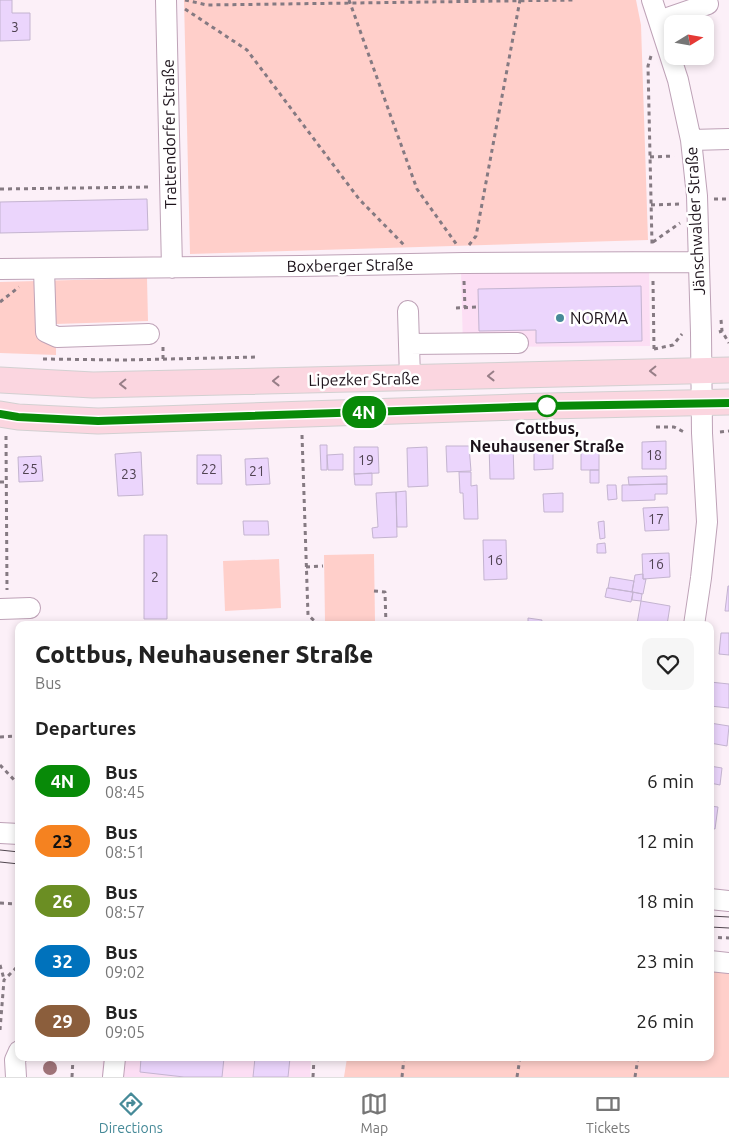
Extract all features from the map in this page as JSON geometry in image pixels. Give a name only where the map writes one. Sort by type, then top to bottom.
[{"type":"main road","name":"Lipezker Straße","points":[[3,425],[18,417],[98,421],[537,407],[702,387],[729,370]]},
{"type":"main road","name":"Lipezker Straße","points":[[0,380],[93,385],[410,378],[702,387],[729,402]]},
{"type":"street","name":"Jänschwalder Straße","points":[[652,0],[678,80],[692,147],[701,205],[699,262],[707,522],[695,621]]},
{"type":"street","points":[[659,22],[708,4],[706,0]]},
{"type":"street","name":"Trattendorfer Straße","points":[[172,268],[170,186],[174,3]]},
{"type":"street","points":[[692,147],[729,139]]},
{"type":"street","name":"Boxberger Straße","points":[[0,269],[699,262]]},
{"type":"street","points":[[44,269],[46,332],[57,337],[156,339]]},
{"type":"street","points":[[408,310],[410,378]]},
{"type":"street","points":[[409,344],[518,343]]},
{"type":"street","points":[[4,604],[30,608]]},
{"type":"street","points":[[0,833],[15,834]]},
{"type":"street","points":[[714,899],[729,901]]},
{"type":"street","points":[[714,961],[729,963]]},
{"type":"street","points":[[15,1061],[16,1077]]},
{"type":"street","points":[[113,1077],[115,1061]]},
{"type":"path","points":[[185,0],[207,5],[574,0]]},
{"type":"path","points":[[468,248],[476,236],[520,1]]},
{"type":"path","points":[[349,2],[418,189],[458,246]]},
{"type":"path","points":[[174,3],[247,50],[359,199],[408,248]]},
{"type":"path","points":[[654,349],[648,66],[659,22]]},
{"type":"path","points":[[650,157],[692,147]]},
{"type":"path","points":[[0,189],[170,186]]},
{"type":"path","points":[[651,205],[701,205],[729,199]]},
{"type":"path","points":[[652,242],[701,205]]},
{"type":"path","points":[[456,308],[478,307]]},
{"type":"path","points":[[156,339],[163,360]]},
{"type":"path","points":[[42,359],[163,360],[257,357]]},
{"type":"path","points":[[3,425],[6,482],[4,604]]},
{"type":"path","points":[[302,431],[308,615],[314,621]]},
{"type":"path","points":[[0,482],[6,482]]},
{"type":"path","points":[[306,567],[323,566]]},
{"type":"path","points":[[374,591],[385,592],[386,621]]},
{"type":"path","points":[[0,737],[15,736]]},
{"type":"path","points":[[0,765],[15,781]]},
{"type":"path","points":[[0,903],[15,904]]},
{"type":"path","points":[[714,937],[729,938]]},
{"type":"path","points":[[0,965],[4,980],[0,1030]]},
{"type":"path","points":[[4,980],[15,969]]},
{"type":"path","points":[[72,1077],[73,1061]]},
{"type":"path","points":[[313,1077],[314,1061]]},
{"type":"path","points":[[402,1077],[404,1061]]},
{"type":"path","points":[[517,1077],[520,1061]]},
{"type":"path","points":[[635,1077],[638,1061]]},
{"type":"shaded area","points":[[184,0],[636,0],[641,25],[648,240],[190,254]]},
{"type":"shaded area","points":[[649,266],[650,346],[463,347],[461,272]]},
{"type":"shaded area","points":[[147,278],[148,321],[56,324],[56,355],[0,353],[0,282]]},
{"type":"shaded area","points":[[374,554],[375,621],[325,621],[324,555]]},
{"type":"shaded area","points":[[279,559],[281,608],[225,611],[223,561]]},
{"type":"shaded area","points":[[714,964],[729,966],[729,1077],[344,1077],[347,1061],[714,1061]]},
{"type":"shaded area","points":[[103,1061],[311,1061],[310,1077],[102,1077]]},
{"type":"building","points":[[0,0],[12,0],[12,13],[30,13],[30,40],[0,41]]},
{"type":"building","points":[[147,199],[148,230],[0,233],[0,202]]},
{"type":"building","name":"NORMA","points":[[641,286],[642,341],[536,343],[536,330],[479,331],[478,289]]},
{"type":"building","points":[[666,441],[666,469],[642,469],[642,442]]},
{"type":"building","points":[[534,444],[553,444],[553,469],[534,470]]},
{"type":"building","points":[[581,444],[599,444],[599,470],[581,470]]},
{"type":"building","points":[[320,445],[327,445],[327,470],[321,470]]},
{"type":"building","points":[[489,445],[513,445],[514,479],[490,479]]},
{"type":"building","points":[[446,446],[469,446],[471,471],[447,472]]},
{"type":"building","points":[[354,447],[378,447],[379,473],[354,474]]},
{"type":"building","points":[[427,447],[428,486],[408,487],[407,448]]},
{"type":"building","points":[[141,452],[143,495],[118,496],[115,454]]},
{"type":"building","points":[[343,454],[343,470],[328,470],[327,455]]},
{"type":"building","points":[[197,455],[221,455],[222,484],[197,484]]},
{"type":"building","points":[[41,456],[43,481],[19,482],[18,457]]},
{"type":"building","points":[[268,458],[270,484],[246,485],[245,459]]},
{"type":"building","points":[[590,470],[599,470],[599,483],[590,483]]},
{"type":"building","points":[[459,472],[471,472],[471,486],[477,485],[478,519],[464,519],[463,493],[460,493]]},
{"type":"building","points":[[372,473],[372,485],[355,485],[354,474]]},
{"type":"building","points":[[667,476],[667,484],[629,485],[628,477]]},
{"type":"building","points":[[667,484],[667,494],[655,494],[655,500],[622,501],[622,485]]},
{"type":"building","points":[[607,485],[616,485],[617,499],[608,500]]},
{"type":"building","points":[[406,491],[407,527],[397,527],[396,492]]},
{"type":"building","points":[[396,492],[397,537],[373,538],[372,528],[378,527],[376,493]]},
{"type":"building","points":[[563,493],[563,512],[544,512],[543,494]]},
{"type":"building","points":[[668,507],[669,530],[645,531],[643,508]]},
{"type":"building","points":[[243,521],[268,521],[269,535],[244,535]]},
{"type":"building","points":[[604,521],[605,538],[600,539],[598,522]]},
{"type":"building","points":[[144,535],[167,535],[167,619],[144,619]]},
{"type":"building","points":[[483,540],[506,540],[507,579],[484,580]]},
{"type":"building","points":[[605,543],[606,553],[597,553],[597,544]]},
{"type":"building","points":[[669,553],[670,577],[643,579],[642,554]]},
{"type":"building","points":[[643,574],[643,579],[646,579],[643,594],[632,592],[635,575]]},
{"type":"building","points":[[610,577],[634,581],[632,592],[608,588]]},
{"type":"building","points":[[728,586],[729,611],[725,611]]},
{"type":"building","points":[[607,588],[633,592],[631,602],[605,597]]},
{"type":"building","points":[[633,592],[642,594],[641,601],[632,600]]},
{"type":"building","points":[[641,601],[670,606],[668,621],[638,621]]},
{"type":"building","points":[[528,618],[542,620],[542,621],[528,621]]},
{"type":"building","points":[[721,633],[729,633],[729,655],[719,654]]},
{"type":"building","points":[[714,682],[729,684],[729,708],[714,706]]},
{"type":"building","points":[[714,724],[729,726],[727,746],[714,744]]},
{"type":"building","points":[[714,767],[722,768],[720,785],[714,784]]},
{"type":"building","points":[[714,806],[718,807],[714,829]]},
{"type":"building","points":[[141,1061],[224,1061],[222,1077],[184,1077],[140,1072]]},
{"type":"building","points":[[255,1061],[290,1061],[288,1077],[253,1077]]},
{"type":"tram line","points":[[0,850],[15,852]]},
{"type":"tram line","points":[[0,862],[15,864]]},
{"type":"tram line","points":[[714,916],[729,917]]},
{"type":"tram line","points":[[714,927],[729,928]]},
{"type":"bus line","name":"4N","points":[[0,414],[18,417],[98,421],[547,406],[729,403]]},
{"type":"place","name":"NORMA","points":[[560,318]]},
{"type":"place","name":"Cottbus, Neuhausener Straße","points":[[547,406]]}]
